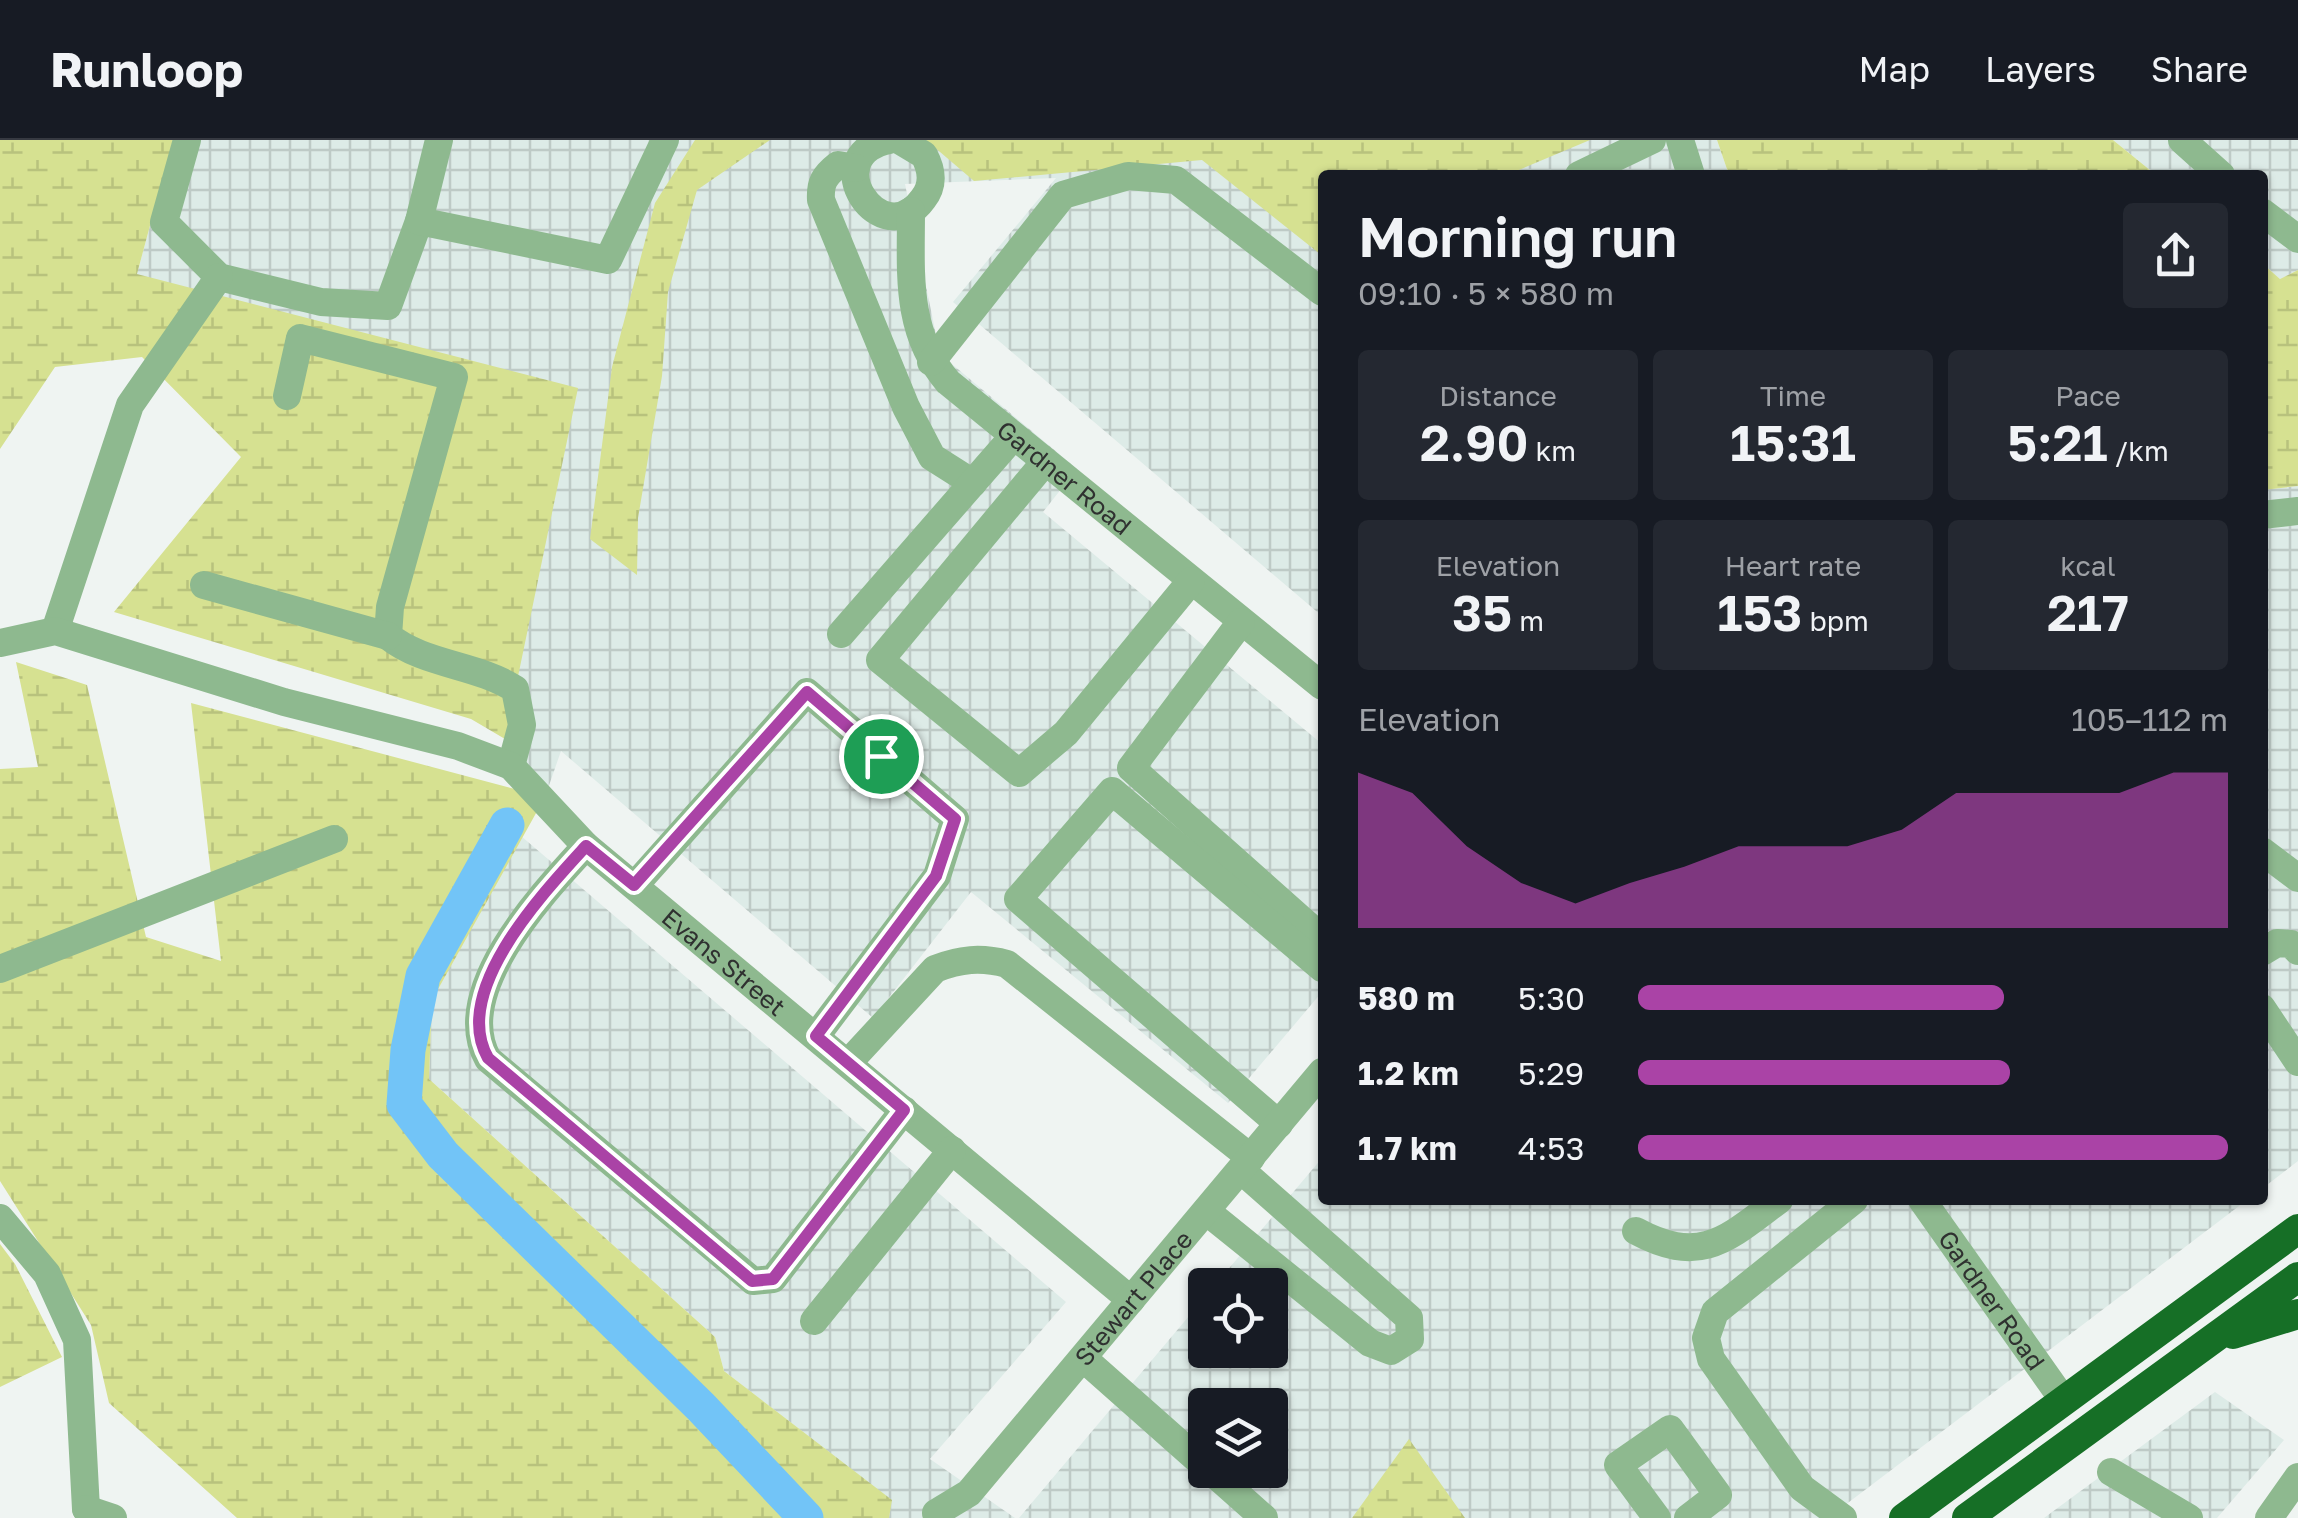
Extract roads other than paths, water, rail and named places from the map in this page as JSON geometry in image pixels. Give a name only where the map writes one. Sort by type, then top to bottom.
[{"type":"highway","points":[[1904,1518],[2298,1229]]},
{"type":"highway","points":[[1968,1518],[2298,1277]]},
{"type":"highway","points":[[2148,1384],[2241,1330],[2298,1314]]},
{"type":"street","points":[[188,140],[164,222],[219,277],[321,302],[388,306],[419,221],[439,140]]},
{"type":"street","points":[[419,221],[608,260],[665,140]]},
{"type":"street","points":[[888,140],[868,149],[856,168],[858,192],[868,206],[889,215],[910,211],[928,192],[930,166],[916,146],[899,140]]},
{"type":"street","points":[[1590,170],[1652,140]]},
{"type":"street","points":[[1680,140],[1690,170]]},
{"type":"street","points":[[2182,140],[2215,170]]},
{"type":"street","points":[[856,168],[838,165],[826,174],[820,187],[822,200],[906,406],[932,456],[973,483]]},
{"type":"street","points":[[931,362],[1063,194],[1128,176],[1176,180],[1318,289]]},
{"type":"street","name":"Gardner Road","points":[[910,211],[910,300],[931,362],[1012,438],[1318,683]]},
{"type":"street","points":[[2268,216],[2298,239]]},
{"type":"street","points":[[55,631],[130,405],[219,277]]},
{"type":"street","points":[[286,396],[300,338],[454,377],[390,607],[388,636]]},
{"type":"street","points":[[842,634],[1012,438]]},
{"type":"street","points":[[1044,464],[880,660],[1018,772],[1066,734],[1191,581]]},
{"type":"street","points":[[2268,514],[2298,511]]},
{"type":"street","points":[[0,643],[55,631],[284,702],[458,746],[511,766],[522,725],[516,689],[497,677],[405,649],[388,636],[204,586]]},
{"type":"street","points":[[1242,622],[1132,768],[1318,934]]},
{"type":"street","points":[[634,885],[807,692],[955,819],[936,876],[816,1036]]},
{"type":"street","name":"Evans Street","points":[[511,766],[586,846],[1132,1300]]},
{"type":"street","points":[[1279,1124],[1018,899],[1112,791],[1318,964]]},
{"type":"street","points":[[0,969],[334,838]]},
{"type":"street","points":[[586,846],[529,910],[490,977],[480,1013],[478,1042],[488,1058],[752,1281],[773,1279],[904,1110]]},
{"type":"street","points":[[2268,856],[2298,878]]},
{"type":"street","points":[[2268,948],[2277,942],[2292,944],[2298,951]]},
{"type":"street","points":[[848,1064],[935,969],[975,959],[1008,964],[1246,1164],[1288,1211],[1409,1318],[1410,1339],[1392,1351],[1370,1343],[1206,1212]]},
{"type":"street","points":[[2268,1017],[2298,1062]]},
{"type":"street","name":"Stewart Place","points":[[938,1516],[969,1493],[1318,1077]]},
{"type":"street","points":[[814,1321],[952,1150]]},
{"type":"street","points":[[1636,1231],[1678,1247],[1718,1245],[1773,1205]]},
{"type":"street","points":[[1843,1518],[1802,1488],[1711,1360],[1708,1324],[1715,1312],[1760,1273],[1848,1205]]},
{"type":"street","name":"Gardner Road","points":[[1928,1205],[2064,1401]]},
{"type":"street","points":[[0,1218],[47,1274],[77,1340],[79,1513],[113,1518]]},
{"type":"street","points":[[1082,1358],[1188,1451]]},
{"type":"street","points":[[1657,1518],[1618,1465],[1670,1429],[1718,1496],[1688,1518]]},
{"type":"street","points":[[2111,1472],[2189,1518]]},
{"type":"street","points":[[2269,1518],[2298,1477]]},
{"type":"street","points":[[1230,1488],[1264,1518]]},
{"type":"waterway","points":[[507,825],[423,976],[408,1050],[404,1104],[443,1155],[701,1407],[806,1518]]}]
